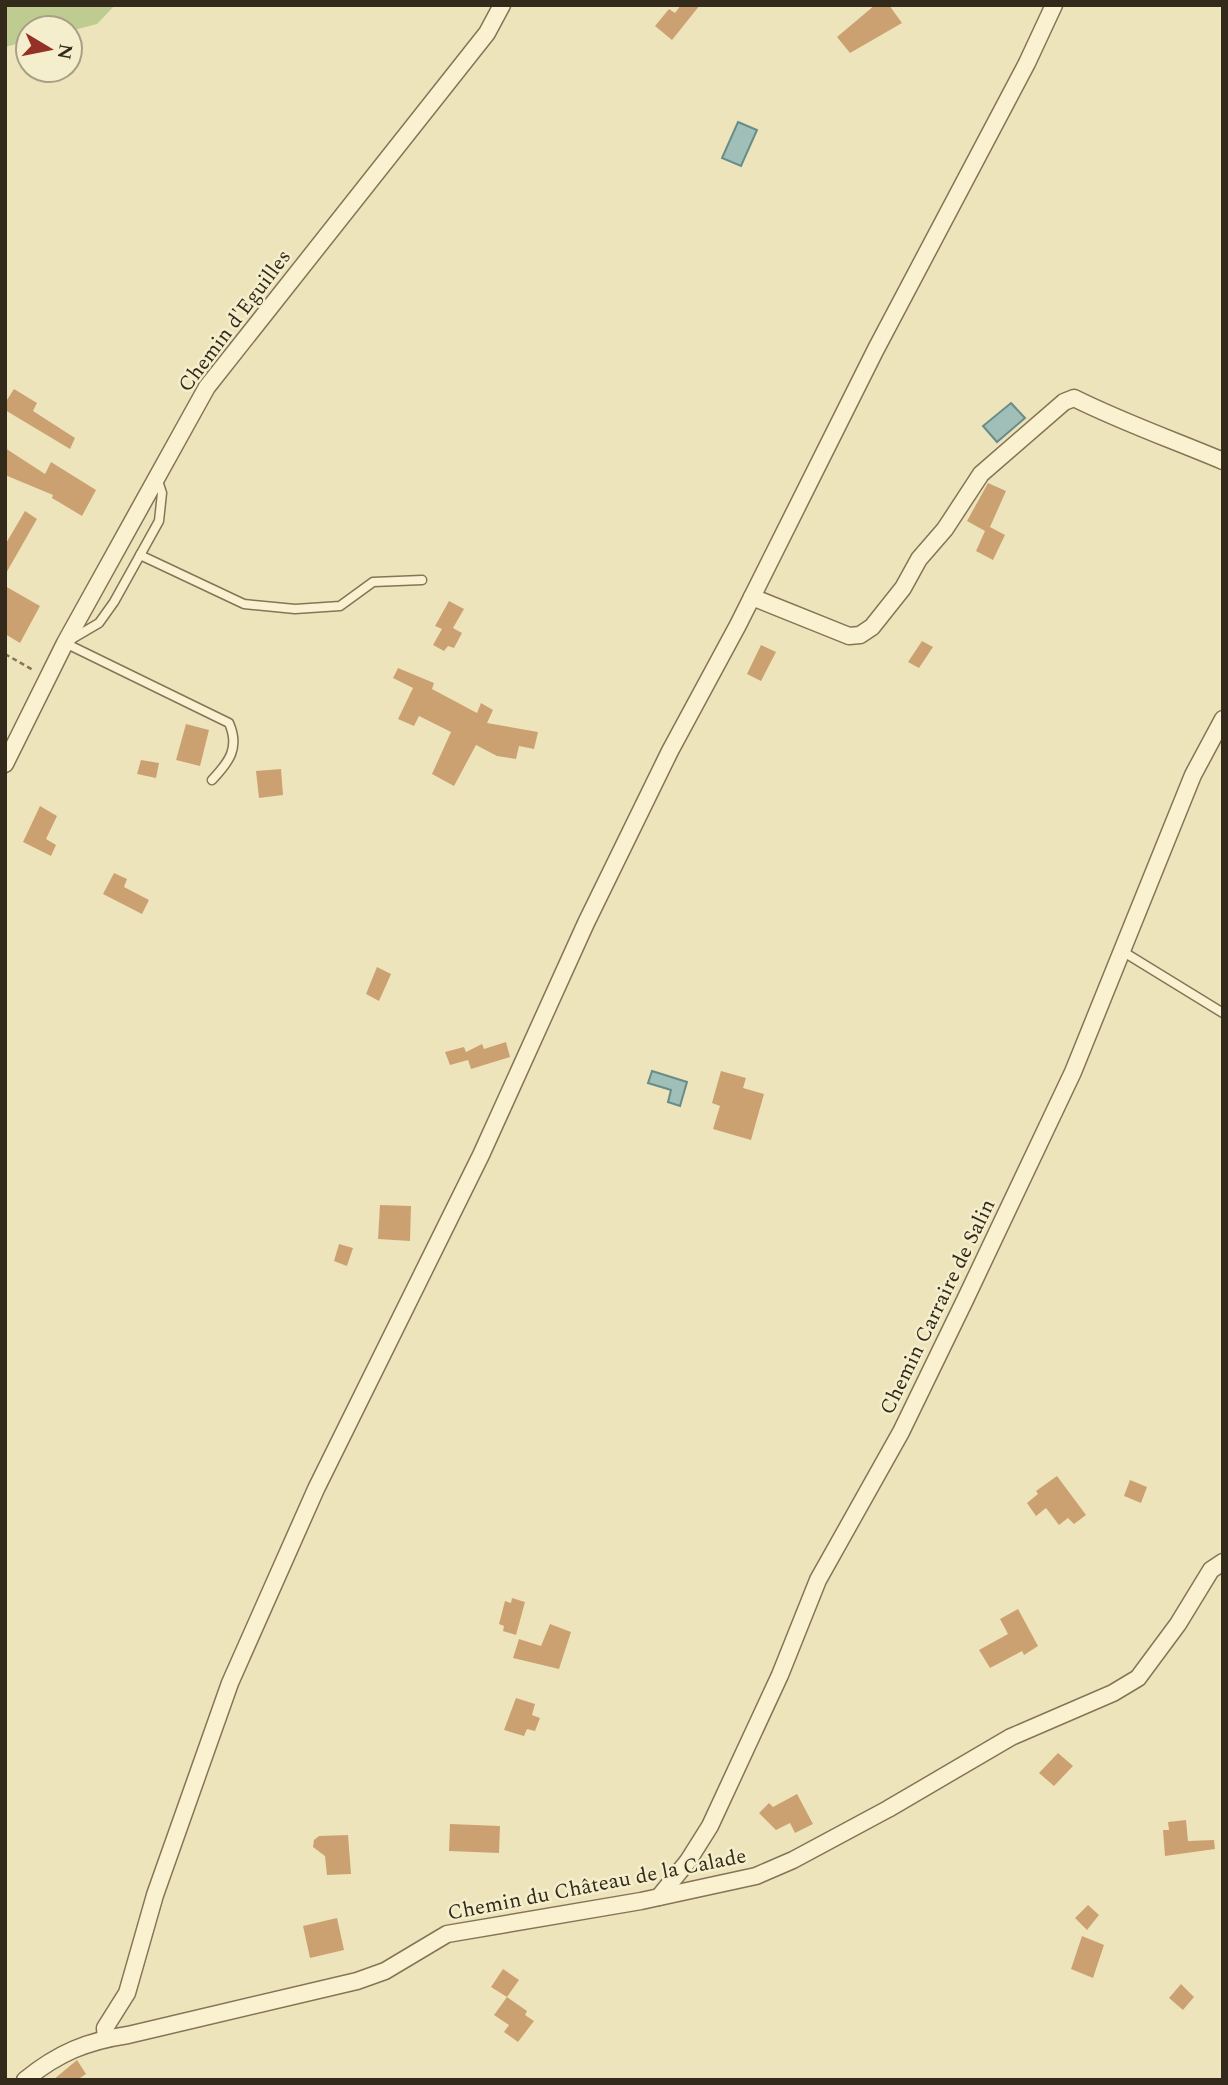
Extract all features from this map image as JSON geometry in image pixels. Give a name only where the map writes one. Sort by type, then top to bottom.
[{"type":"street","name":"Chemin d'Eguilles","points":[[5,764],[65,643],[208,387],[487,33],[502,5]]},
{"type":"street","points":[[106,2039],[105,2028],[127,1993],[181,1816],[242,1655],[316,1489],[481,1155],[592,911],[670,751],[752,597],[1054,5]]},
{"type":"street","points":[[752,597],[849,636],[860,635],[872,627],[903,588],[919,559],[951,521],[981,474],[1064,402],[1074,398],[1111,417],[1223,461]]},
{"type":"street","name":"Chemin Carraire de Salin","points":[[659,1897],[688,1861],[710,1826],[780,1675],[818,1580],[925,1384],[1073,1072],[1193,775],[1223,719]]},
{"type":"street","name":"Chemin du Château de la Calade","points":[[25,2080],[71,2048],[357,1982],[385,1971],[447,1934],[659,1897],[756,1875],[793,1860],[888,1809],[1011,1737],[1113,1693],[1147,1669],[1211,1570],[1223,1562]]},
{"type":"lane","points":[[65,643],[99,623],[159,522],[162,493],[157,478]]},
{"type":"lane","points":[[140,555],[244,604],[295,609],[340,606],[373,582],[422,580]]},
{"type":"lane","points":[[65,643],[229,723],[235,736],[231,760],[212,780]]},
{"type":"lane","points":[[1122,951],[1223,1013]]},
{"type":"path","points":[[5,654],[48,678]]},
{"type":"green space","points":[[5,5],[115,5],[97,24],[84,27],[84,14],[14,14],[14,45],[5,47]]},
{"type":"water","points":[[738,122],[757,130],[741,166],[722,158]]},
{"type":"water","points":[[1011,403],[1025,418],[997,442],[983,426]]},
{"type":"water","points":[[652,1071],[687,1082],[680,1106],[668,1102],[671,1090],[648,1083]]},
{"type":"building","points":[[681,5],[700,5],[672,40],[655,26],[669,9],[675,13]]},
{"type":"building","points":[[875,5],[889,5],[902,23],[850,53],[837,37]]},
{"type":"building","points":[[14,389],[37,403],[33,411],[75,438],[70,449],[5,410],[5,403]]},
{"type":"building","points":[[5,448],[45,474],[51,462],[96,490],[82,516],[52,498],[53,495],[5,475]]},
{"type":"building","points":[[988,483],[1006,491],[990,527],[1005,535],[993,560],[976,551],[985,531],[967,521]]},
{"type":"building","points":[[25,511],[37,519],[5,575],[5,545]]},
{"type":"building","points":[[5,586],[40,606],[20,643],[5,634]]},
{"type":"building","points":[[449,601],[464,609],[453,628],[462,633],[454,648],[448,646],[444,651],[433,645],[442,629],[435,626]]},
{"type":"building","points":[[922,641],[933,647],[919,668],[908,662]]},
{"type":"building","points":[[761,645],[776,652],[761,681],[747,674]]},
{"type":"building","points":[[398,668],[434,683],[432,689],[477,713],[481,703],[493,710],[487,723],[538,732],[534,749],[519,746],[516,759],[497,756],[476,745],[454,786],[432,774],[451,732],[419,716],[414,726],[398,719],[413,688],[393,678]]},
{"type":"building","points":[[186,724],[209,730],[200,766],[176,760]]},
{"type":"building","points":[[141,760],[159,763],[156,778],[137,774]]},
{"type":"building","points":[[281,769],[283,795],[259,798],[256,771]]},
{"type":"building","points":[[40,806],[57,816],[46,839],[56,845],[51,856],[23,842]]},
{"type":"building","points":[[114,873],[127,879],[124,887],[149,900],[142,914],[103,894]]},
{"type":"building","points":[[377,967],[391,974],[379,1001],[366,994]]},
{"type":"building","points":[[506,1042],[510,1057],[471,1069],[468,1060],[450,1065],[445,1052],[464,1047],[466,1052],[482,1044],[484,1049]]},
{"type":"building","points":[[721,1071],[746,1078],[743,1088],[764,1094],[751,1140],[713,1129],[720,1106],[712,1103]]},
{"type":"building","points":[[380,1205],[411,1206],[410,1241],[378,1239]]},
{"type":"building","points":[[339,1244],[353,1248],[347,1266],[334,1261]]},
{"type":"building","points":[[1057,1476],[1086,1515],[1074,1524],[1068,1518],[1059,1525],[1046,1508],[1036,1516],[1027,1503],[1038,1494],[1036,1491]]},
{"type":"building","points":[[1130,1480],[1147,1487],[1141,1503],[1124,1496]]},
{"type":"building","points":[[512,1598],[525,1602],[516,1635],[503,1631],[504,1626],[499,1624],[505,1601],[511,1603]]},
{"type":"building","points":[[1018,1609],[1038,1646],[1024,1655],[1022,1651],[990,1668],[979,1650],[1008,1634],[1000,1619]]},
{"type":"building","points":[[550,1624],[571,1632],[559,1669],[513,1658],[519,1639],[541,1646]]},
{"type":"building","points":[[516,1698],[535,1704],[532,1715],[540,1718],[535,1731],[527,1729],[524,1736],[504,1730]]},
{"type":"building","points":[[1058,1753],[1073,1766],[1054,1786],[1039,1773]]},
{"type":"building","points":[[797,1794],[813,1824],[795,1833],[790,1823],[776,1830],[759,1813],[769,1803],[773,1807]]},
{"type":"building","points":[[1186,1820],[1188,1841],[1214,1840],[1215,1849],[1165,1856],[1163,1830],[1169,1830],[1168,1822]]},
{"type":"building","points":[[450,1824],[500,1826],[499,1853],[449,1851]]},
{"type":"building","points":[[348,1835],[351,1874],[327,1875],[325,1856],[313,1847],[314,1840],[319,1836]]},
{"type":"building","points":[[1088,1905],[1099,1915],[1087,1930],[1075,1918]]},
{"type":"building","points":[[337,1918],[344,1950],[310,1958],[303,1926]]},
{"type":"building","points":[[1082,1936],[1104,1945],[1093,1978],[1071,1969]]},
{"type":"building","points":[[503,1969],[519,1980],[507,1997],[491,1987]]},
{"type":"building","points":[[1181,1984],[1194,1997],[1183,2010],[1169,1998]]},
{"type":"building","points":[[507,1997],[527,2011],[525,2015],[534,2021],[518,2042],[504,2032],[509,2025],[494,2015]]},
{"type":"building","points":[[77,2060],[86,2074],[77,2080],[53,2080]]}]
